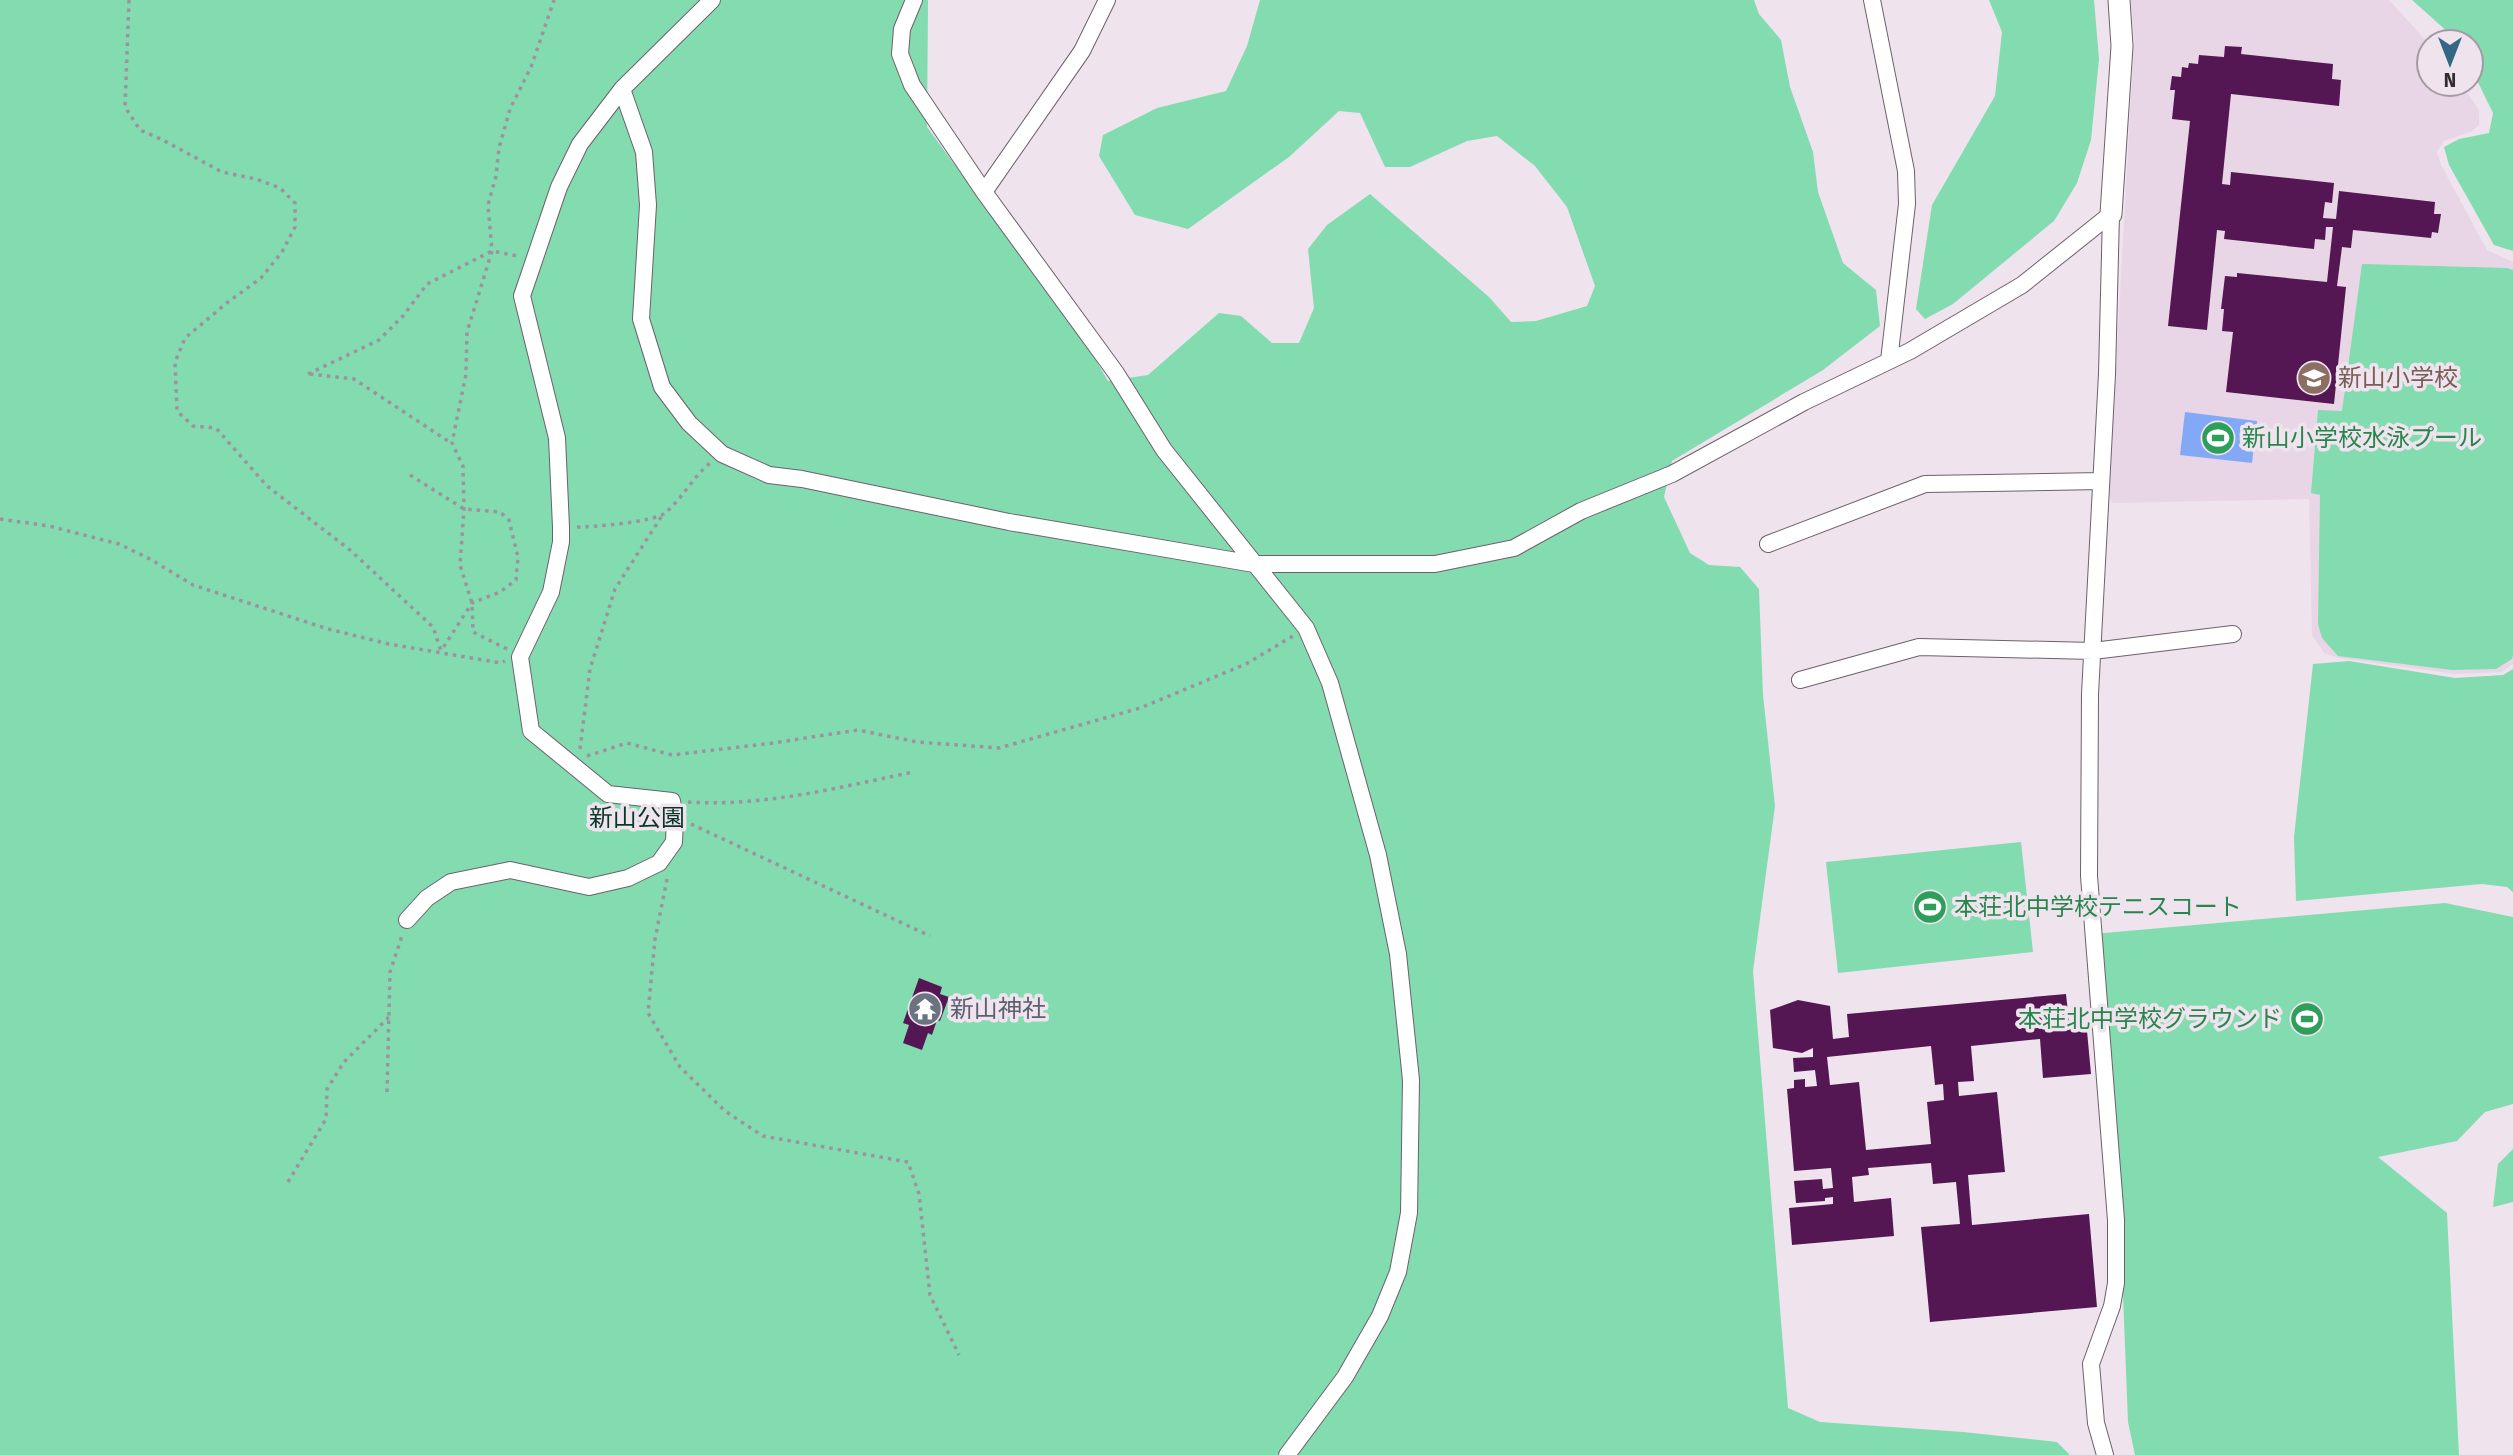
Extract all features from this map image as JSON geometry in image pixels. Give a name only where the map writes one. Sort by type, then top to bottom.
[{"type":"street","points":[[407,920],[427,898],[451,882],[510,870],[589,887],[628,878],[659,863],[674,842],[673,809],[608,794],[531,731],[520,657],[551,592],[561,542],[561,527],[557,438],[522,296],[559,187],[580,144],[622,89],[712,0]]},
{"type":"street","points":[[914,0],[902,29],[900,54],[912,85],[984,192],[1116,373],[1164,450],[1306,628],[1330,683],[1378,855],[1398,954],[1412,1080],[1409,1213],[1398,1272],[1380,1316],[1345,1377],[1287,1455]]},
{"type":"street","points":[[984,192],[1082,51],[1107,0]]},
{"type":"street","points":[[1872,0],[1906,171],[1907,204],[1889,361]]},
{"type":"street","points":[[2105,1455],[2096,1423],[2091,1364],[2112,1306],[2116,1283],[2116,1220],[2089,876],[2093,651],[2111,214],[2122,46],[2119,0]]},
{"type":"street","points":[[622,89],[644,152],[648,205],[641,319],[662,387],[689,423],[722,454],[769,475],[802,479],[1009,522],[1254,564],[1435,564],[1514,548],[1581,511],[1672,474],[1804,402],[1889,361],[2022,285],[2111,214]]},
{"type":"street","points":[[1768,544],[1925,484],[2101,481]]},
{"type":"street","points":[[1800,680],[1919,647],[2093,651],[2233,634]]},
{"type":"path","points":[[129,0],[125,107],[140,130],[222,172],[256,179],[280,188],[295,203],[295,227],[282,252],[268,270],[186,338],[175,362],[177,411],[193,426],[216,428],[267,486],[349,550],[433,627],[441,651]]},
{"type":"path","points":[[452,443],[466,374],[467,331],[492,251],[488,205],[496,176],[499,148],[510,110],[531,67],[554,0]]},
{"type":"path","points":[[520,657],[473,632],[472,603],[460,565],[464,509],[463,466],[452,443],[354,379],[308,374],[379,340],[403,316],[427,285],[492,251],[534,259]]},
{"type":"path","points":[[722,454],[700,472],[663,514],[615,589],[590,669],[579,759],[627,743],[672,755],[858,730],[917,742],[999,748],[1140,708],[1246,664],[1306,628]]},
{"type":"path","points":[[410,475],[464,509],[500,512],[509,520],[518,556],[516,580],[500,592],[472,603],[441,651]]},
{"type":"path","points":[[561,527],[599,527],[663,514]]},
{"type":"path","points":[[0,519],[49,526],[119,544],[193,585],[328,629],[389,644],[501,663],[520,657]]},
{"type":"path","points":[[673,809],[789,798],[914,772]]},
{"type":"path","points":[[673,809],[930,936]]},
{"type":"path","points":[[667,879],[655,939],[648,1013],[680,1068],[725,1111],[763,1136],[908,1161],[919,1194],[930,1295],[959,1355]]},
{"type":"path","points":[[387,1092],[390,972],[407,920]]},
{"type":"path","points":[[288,1182],[326,1119],[327,1090],[344,1062],[389,1017]]},
{"type":"shaded area","name":"新山小学校","points":[[2131,0],[2389,0],[2415,29],[2415,98],[2471,98],[2479,110],[2479,125],[2471,132],[2444,141],[2437,152],[2441,165],[2487,250],[2513,262],[2513,664],[2502,672],[2456,674],[2339,658],[2324,653],[2312,635],[2309,499],[2112,503],[2109,494],[2134,41]]},
{"type":"green space","name":"新山公園","points":[[0,0],[928,0],[927,127],[1088,347],[1108,381],[1148,375],[1219,313],[1241,316],[1272,343],[1299,343],[1314,308],[1308,249],[1327,225],[1370,194],[1489,297],[1511,322],[1536,321],[1587,306],[1595,286],[1567,207],[1535,166],[1497,136],[1467,141],[1410,167],[1385,167],[1360,113],[1339,111],[1289,157],[1188,229],[1135,215],[1099,156],[1103,135],[1157,108],[1226,91],[1247,46],[1260,0],[1754,0],[1759,14],[1781,40],[1790,87],[1813,152],[1818,192],[1843,263],[1876,290],[1880,326],[1823,370],[1672,461],[1664,497],[1690,553],[1709,565],[1740,567],[1759,589],[1763,695],[1775,806],[1753,971],[1788,1408],[1820,1422],[2057,1442],[2070,1455],[0,1455]]},
{"type":"green space","points":[[1989,0],[2094,0],[2099,59],[2091,140],[2077,183],[2054,221],[1953,304],[1925,319],[1916,309],[1932,205],[1995,96],[2002,32]]},
{"type":"green space","points":[[2412,0],[2513,0],[2513,251],[2494,245],[2449,165],[2444,147],[2459,139],[2489,133],[2493,113],[2485,97],[2485,28],[2443,28]]},
{"type":"green space","points":[[2362,264],[2513,270],[2513,655],[2512,659],[2496,669],[2452,670],[2338,656],[2322,638],[2318,624],[2320,495],[2311,493],[2318,410],[2342,411]]},
{"type":"green space","points":[[2349,661],[2455,678],[2503,675],[2513,669],[2513,892],[2507,887],[2482,884],[2296,901],[2294,837],[2313,664]]},
{"type":"green space","name":"本荘北中学校テニスコート","points":[[2021,842],[2033,952],[1838,973],[1826,862]]},
{"type":"green space","points":[[2445,903],[2513,917],[2513,1104],[2485,1112],[2457,1141],[2378,1157],[2447,1213],[2459,1455],[2135,1455],[2128,1422],[2123,1295],[2093,934]]},
{"type":"green space","points":[[2513,1149],[2513,1202],[2493,1207],[2498,1164]]},
{"type":"water","name":"新山小学校水泳プール","points":[[2185,412],[2257,421],[2252,463],[2180,455]]},
{"type":"building","points":[[2225,46],[2242,47],[2241,54],[2333,64],[2332,79],[2341,80],[2339,106],[2231,94],[2222,184],[2230,185],[2231,172],[2334,183],[2332,203],[2325,202],[2323,218],[2336,219],[2339,191],[2435,202],[2434,214],[2441,214],[2438,233],[2432,232],[2431,238],[2353,230],[2351,248],[2342,247],[2337,286],[2346,287],[2334,404],[2226,392],[2233,332],[2222,331],[2224,309],[2221,309],[2225,276],[2237,277],[2237,273],[2327,282],[2333,227],[2326,227],[2325,240],[2315,239],[2314,249],[2224,239],[2225,231],[2217,230],[2207,330],[2168,326],[2190,121],[2172,119],[2175,90],[2170,90],[2172,76],[2181,77],[2182,67],[2188,68],[2189,63],[2198,64],[2199,55],[2224,57]]},
{"type":"building","points":[[919,978],[942,987],[940,994],[949,997],[940,1021],[937,1020],[932,1035],[928,1033],[922,1050],[903,1043],[909,1025],[903,1023]]},
{"type":"building","points":[[2066,994],[2069,1022],[2086,1020],[2091,1074],[2043,1078],[2040,1039],[1971,1046],[1974,1081],[1958,1082],[1959,1096],[1997,1092],[2005,1172],[1968,1175],[1972,1225],[2089,1214],[2097,1307],[1930,1322],[1921,1227],[1960,1224],[1956,1182],[1933,1184],[1931,1163],[1868,1168],[1869,1175],[1852,1177],[1854,1202],[1891,1198],[1894,1236],[1792,1245],[1789,1208],[1833,1204],[1833,1197],[1825,1198],[1825,1201],[1796,1203],[1794,1181],[1822,1179],[1823,1189],[1833,1188],[1831,1168],[1794,1171],[1787,1089],[1794,1088],[1794,1080],[1805,1079],[1805,1087],[1817,1086],[1815,1070],[1794,1072],[1793,1058],[1813,1057],[1813,1048],[1802,1053],[1773,1048],[1770,1010],[1798,1000],[1830,1006],[1833,1039],[1849,1037],[1847,1014]],"holes":[[[1931,1046],[1935,1085],[1943,1084],[1944,1100],[1927,1102],[1931,1144],[1866,1150],[1859,1082],[1830,1085],[1827,1057]]]},
{"type":"place","name":"新山小学校","points":[[2314,378]]},
{"type":"place","name":"新山小学校水泳プール","points":[[2218,438]]},
{"type":"place","name":"本荘北中学校テニスコート","points":[[1930,907]]},
{"type":"place","name":"新山神社","points":[[925,1009]]},
{"type":"place","name":"本荘北中学校グラウンド","points":[[2307,1019]]}]
